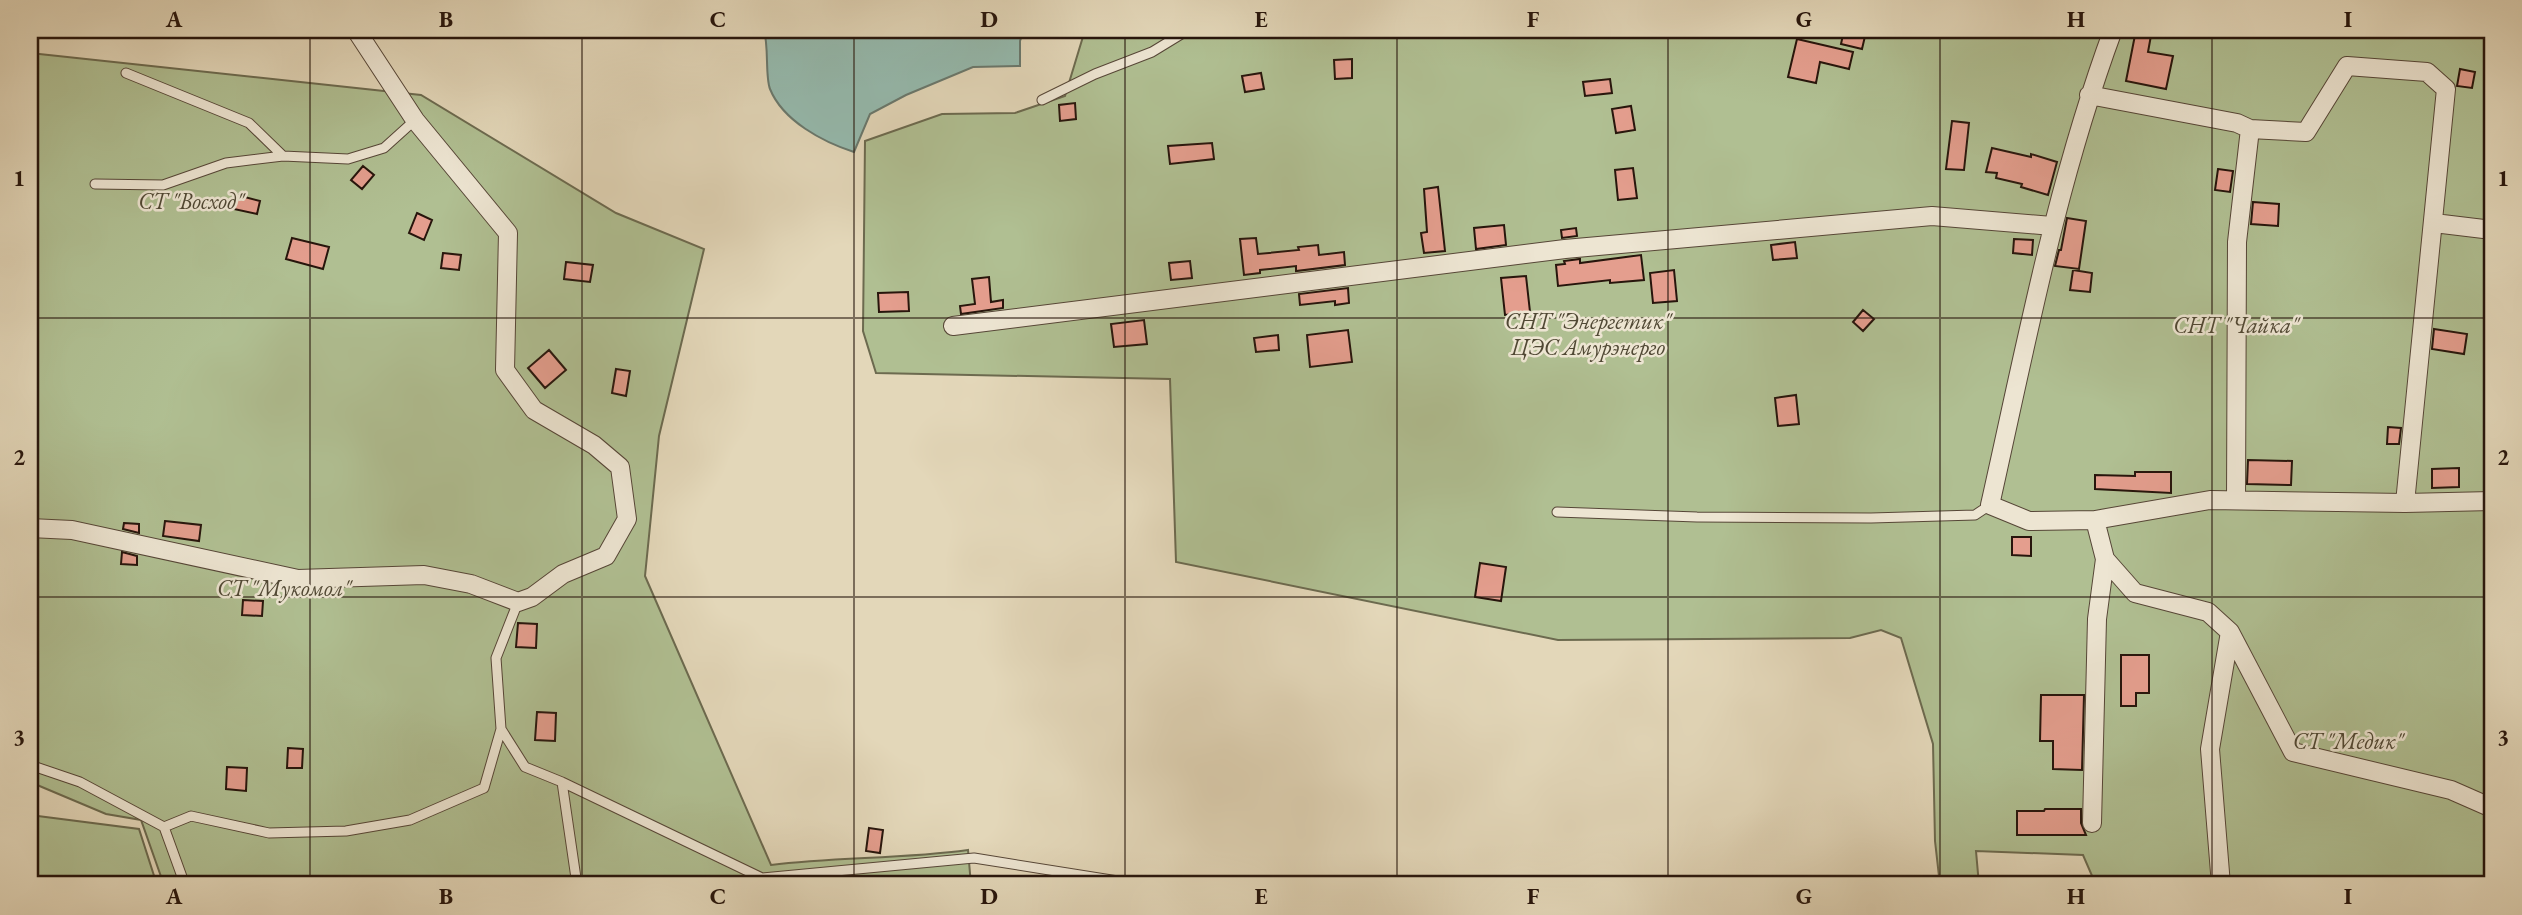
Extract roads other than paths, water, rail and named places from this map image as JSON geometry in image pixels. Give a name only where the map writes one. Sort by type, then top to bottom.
[{"type":"street","points":[[30,528],[72,530],[298,579],[424,575],[471,584],[517,602],[532,597],[563,574],[606,556],[627,519],[620,467],[594,445],[534,410],[505,370],[508,233],[415,120],[356,30]]},
{"type":"street","points":[[2113,30],[2089,95],[2052,226],[1990,505],[2029,521],[2095,520],[2210,500],[2405,503],[2492,501]]},
{"type":"street","points":[[2089,95],[2237,123],[2250,128],[2306,132],[2347,66],[2427,72],[2446,89],[2405,503]]},
{"type":"street","points":[[2236,500],[2237,242],[2250,128]]},
{"type":"street","points":[[953,326],[1565,249],[1932,216],[2052,226]]},
{"type":"street","points":[[2434,223],[2492,230]]},
{"type":"street","points":[[2092,823],[2097,619],[2105,559],[2095,520]]},
{"type":"street","points":[[2105,559],[2135,593],[2208,612],[2230,632],[2293,752],[2451,790],[2492,808]]},
{"type":"street","points":[[2221,885],[2210,749],[2230,632]]},
{"type":"lane","points":[[1042,100],[1095,74],[1152,52],[1188,30]]},
{"type":"lane","points":[[126,73],[249,123],[283,156]]},
{"type":"lane","points":[[95,184],[163,185],[226,163],[283,156],[348,159],[384,148],[415,120]]},
{"type":"lane","points":[[1557,512],[1697,517],[1871,518],[1975,515],[1990,505]]},
{"type":"lane","points":[[164,827],[191,816],[269,832],[346,831],[410,820],[484,788],[501,729],[496,658],[517,602]]},
{"type":"lane","points":[[501,729],[525,767],[562,782],[765,881],[974,858],[1143,885]]},
{"type":"lane","points":[[30,765],[80,782],[164,827],[185,885]]},
{"type":"lane","points":[[562,782],[577,885]]},
{"type":"water","points":[[764,30],[1024,30],[1020,41],[1020,66],[973,67],[906,95],[870,114],[854,152],[805,129],[784,111],[770,89]]},
{"type":"park label","name":"СТ \"Восход\"","points":[[191,201]]},
{"type":"park label","name":"СНТ \"Чайка\"","points":[[2236,325]]},
{"type":"park label","name":"СНТ \"Энергетик\" ЦЭС Амурэнерго","points":[[1588,334]]},
{"type":"park label","name":"СТ \"Мукомол\"","points":[[284,588]]},
{"type":"park label","name":"СТ \"Медик\"","points":[[2348,741]]}]
